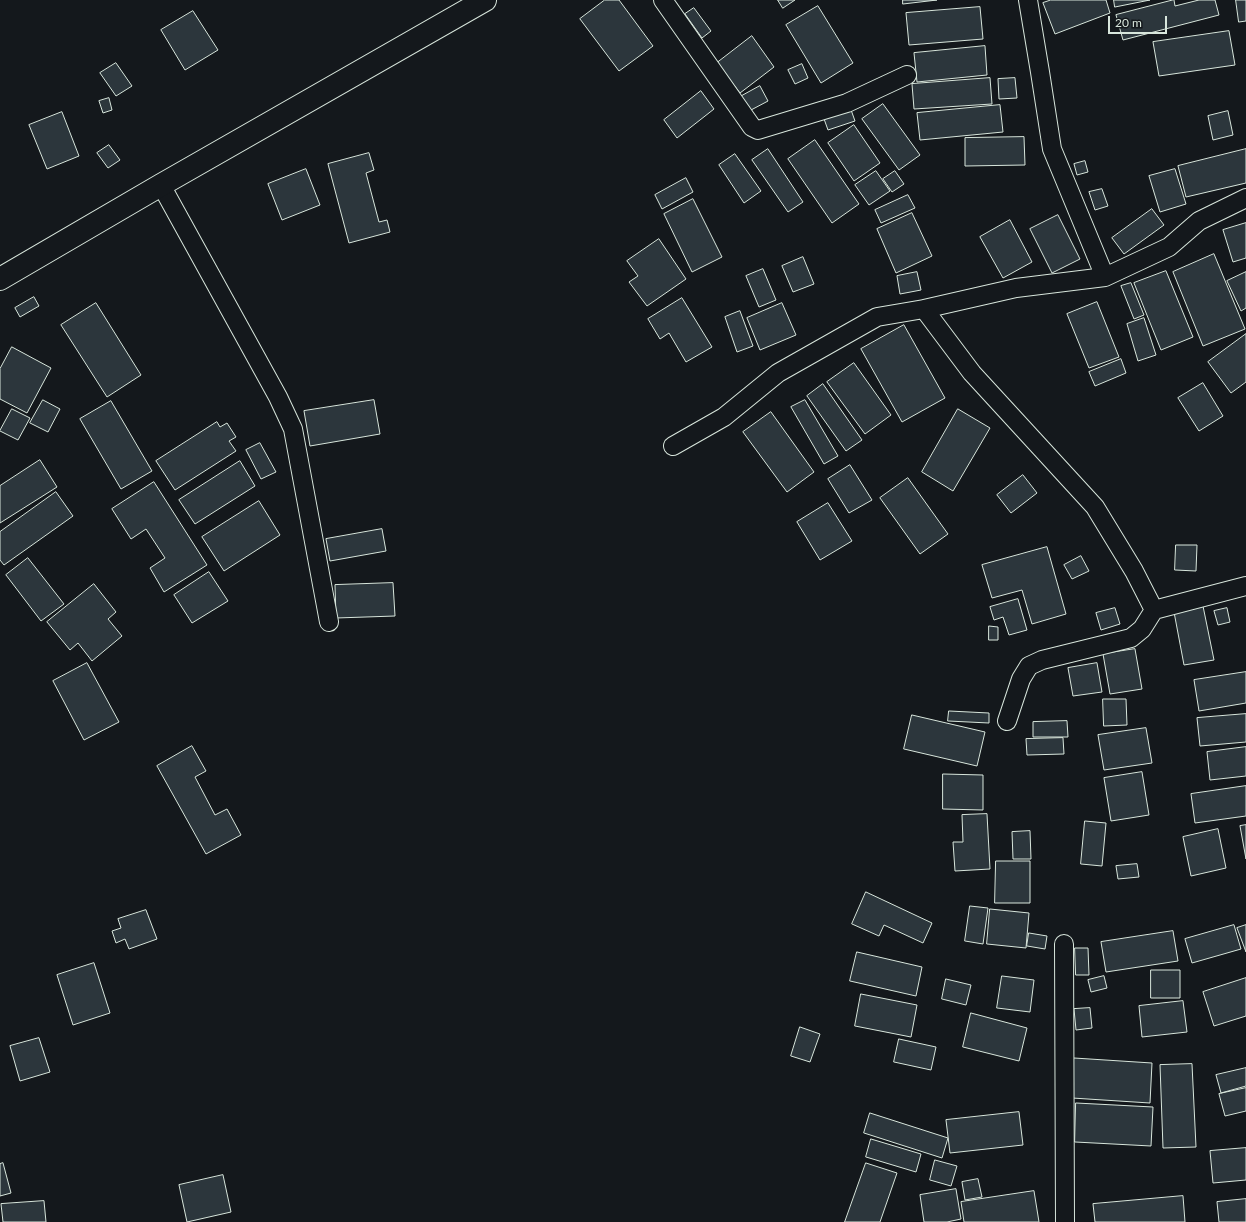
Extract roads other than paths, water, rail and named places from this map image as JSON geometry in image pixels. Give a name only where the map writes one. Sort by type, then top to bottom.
[{"type":"main road","points":[[0,279],[485,0]]},
{"type":"street","points":[[663,0],[752,127],[758,130],[847,103],[907,75]]},
{"type":"street","points":[[1028,0],[1052,149],[1105,277]]},
{"type":"street","points":[[161,185],[274,391],[293,429],[329,622]]},
{"type":"street","points":[[673,446],[724,417],[778,373],[877,317],[924,309],[1016,288],[1105,277],[1169,247],[1199,221],[1246,198]]},
{"type":"street","points":[[924,309],[972,373],[1095,507],[1134,571],[1154,610]]},
{"type":"street","points":[[1007,721],[1021,679],[1029,666],[1042,660],[1131,638],[1142,629],[1154,610],[1246,586]]},
{"type":"street","points":[[1064,944],[1065,1222]]}]
